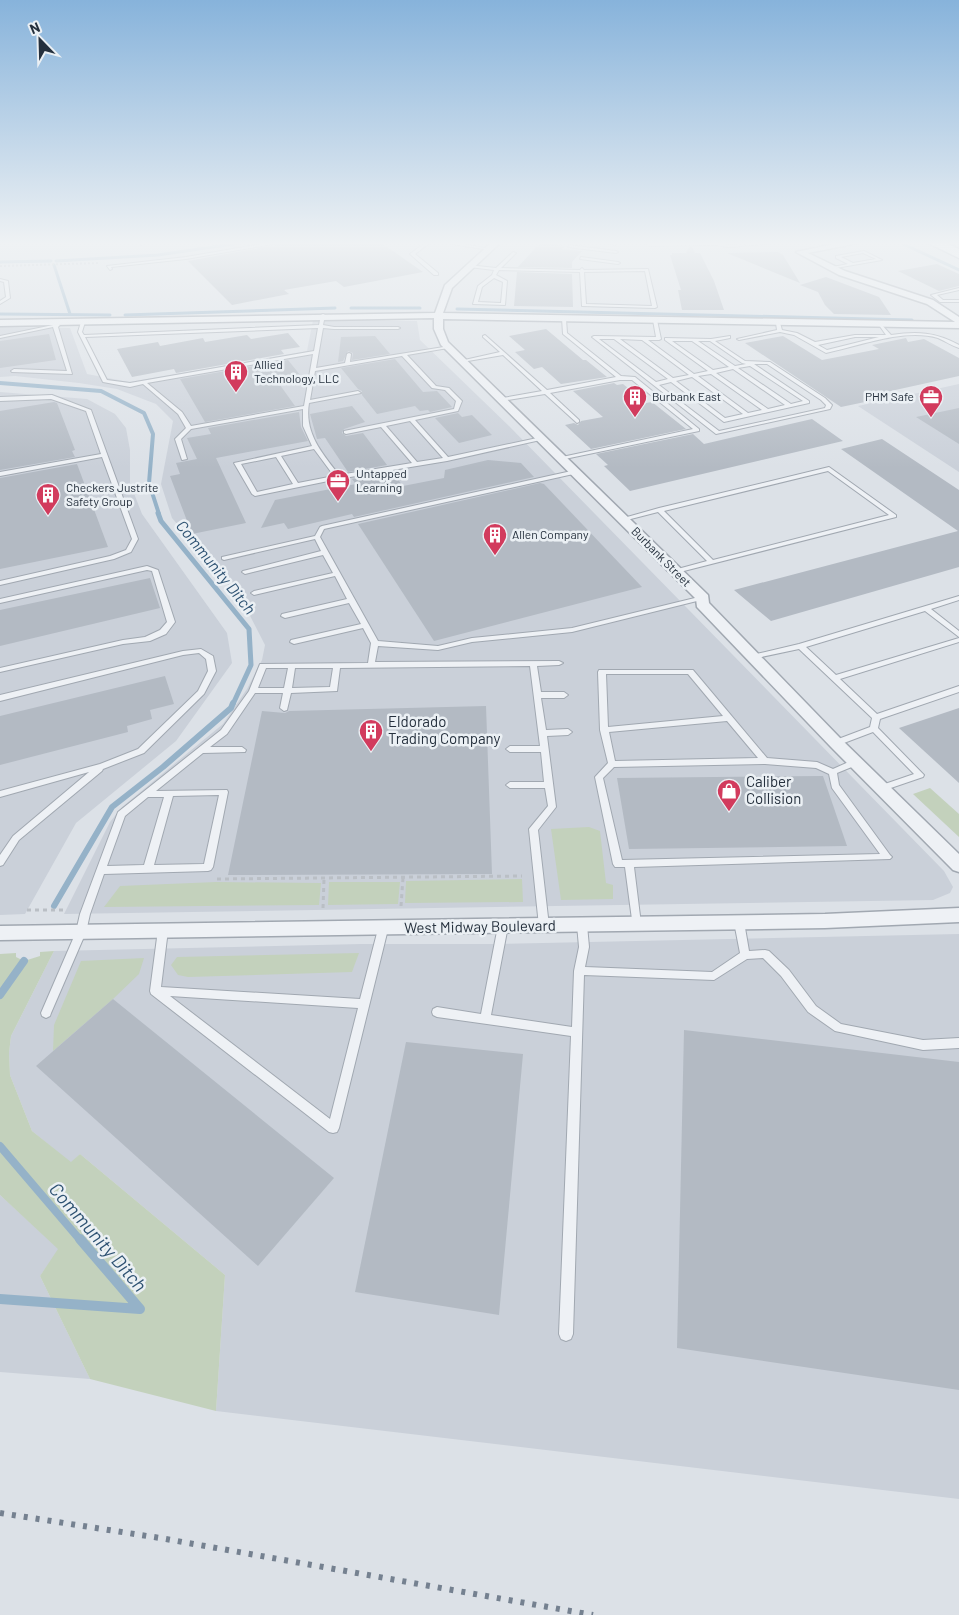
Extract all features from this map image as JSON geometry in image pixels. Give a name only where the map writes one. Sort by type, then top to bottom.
[{"type":"street","points":[[0,322],[83,322],[242,317]]},
{"type":"street","name":"Burbank Street","points":[[439,317],[438,334],[448,347],[703,598],[702,604],[752,657],[959,865]]},
{"type":"street","points":[[524,317],[655,320],[779,327],[959,325]]},
{"type":"street","name":"West Midway Boulevard","points":[[0,933],[544,926],[884,919],[959,915]]},
{"type":"lane","points":[[323,317],[304,418],[315,447],[338,476]]},
{"type":"lane","points":[[564,318],[565,333],[620,378]]},
{"type":"lane","points":[[655,320],[659,339]]},
{"type":"lane","points":[[0,337],[67,322]]},
{"type":"lane","points":[[83,322],[80,332],[105,381],[120,385],[145,384],[316,352]]},
{"type":"lane","points":[[882,325],[889,336]]},
{"type":"lane","points":[[14,372],[70,373],[55,326]]},
{"type":"lane","points":[[83,336],[321,326],[334,328],[398,328]]},
{"type":"lane","points":[[739,339],[779,327],[826,352],[889,336]]},
{"type":"lane","points":[[485,336],[577,421]]},
{"type":"lane","points":[[655,384],[734,367],[768,362],[823,399],[830,406],[827,409],[718,433],[655,384],[594,336],[692,340],[711,340],[728,337]]},
{"type":"lane","points":[[814,344],[855,336],[934,336],[959,347]]},
{"type":"lane","points":[[614,337],[724,420],[823,399]]},
{"type":"lane","points":[[641,338],[746,415]]},
{"type":"lane","points":[[666,339],[767,411]]},
{"type":"lane","points":[[692,340],[790,406]]},
{"type":"lane","points":[[711,340],[807,402]]},
{"type":"lane","points":[[313,370],[448,347]]},
{"type":"lane","points":[[462,361],[504,353]]},
{"type":"lane","points":[[347,364],[349,354]]},
{"type":"lane","points":[[346,432],[456,410],[459,402],[447,389],[434,387],[403,354]]},
{"type":"lane","points":[[503,400],[620,378],[633,378],[697,430],[562,459]]},
{"type":"lane","points":[[145,384],[180,413],[189,428]]},
{"type":"lane","points":[[184,459],[178,439],[189,428],[358,393]]},
{"type":"lane","points":[[0,399],[52,397],[88,410],[135,539],[129,551],[112,558],[0,583]]},
{"type":"lane","points":[[411,419],[447,459]]},
{"type":"lane","points":[[382,424],[414,463]]},
{"type":"lane","points":[[315,447],[238,463],[255,494],[338,476],[447,459],[542,439]]},
{"type":"lane","points":[[0,474],[104,455]]},
{"type":"lane","points":[[278,455],[296,485]]},
{"type":"lane","points":[[623,519],[829,470],[894,516],[676,571]]},
{"type":"lane","points":[[224,558],[317,537],[322,528],[576,472]]},
{"type":"lane","points":[[659,510],[712,562]]},
{"type":"lane","points":[[317,537],[375,643],[371,665]]},
{"type":"lane","points":[[244,572],[326,552]]},
{"type":"lane","points":[[0,601],[147,568],[155,570],[171,622],[162,632],[147,639],[123,642],[0,670]]},
{"type":"lane","points":[[254,594],[338,574]]},
{"type":"lane","points":[[375,643],[438,648],[472,640],[572,630],[703,598]]},
{"type":"lane","points":[[752,657],[801,646],[959,598]]},
{"type":"lane","points":[[285,616],[352,600]]},
{"type":"lane","points":[[926,608],[959,635]]},
{"type":"lane","points":[[294,642],[365,625]]},
{"type":"lane","points":[[835,678],[959,640]]},
{"type":"lane","points":[[801,646],[876,717]]},
{"type":"lane","points":[[0,698],[182,653],[201,651],[210,658],[212,671],[201,692],[141,751],[102,766],[0,794]]},
{"type":"lane","points":[[533,663],[539,695],[552,807],[533,829],[544,926]]},
{"type":"lane","points":[[46,1014],[81,932],[85,914],[121,814],[224,732],[253,691],[263,666],[559,663]]},
{"type":"lane","points":[[253,691],[334,689],[337,665]]},
{"type":"lane","points":[[284,708],[292,666]]},
{"type":"lane","points":[[612,764],[604,730],[602,672],[690,672],[766,761]]},
{"type":"lane","points":[[876,717],[959,689]]},
{"type":"lane","points":[[539,695],[564,695]]},
{"type":"lane","points":[[874,729],[876,717]]},
{"type":"lane","points":[[604,730],[729,718]]},
{"type":"lane","points":[[836,742],[874,729]]},
{"type":"lane","points":[[874,729],[920,775],[882,788]]},
{"type":"lane","points":[[542,733],[568,732]]},
{"type":"lane","points":[[510,749],[544,749]]},
{"type":"lane","points":[[201,750],[242,750]]},
{"type":"lane","points":[[833,772],[835,786],[887,857],[618,864],[599,777],[612,764],[766,761],[817,766],[833,772],[856,762]]},
{"type":"lane","points":[[0,862],[16,838],[102,766]]},
{"type":"lane","points":[[510,785],[549,785]]},
{"type":"lane","points":[[102,870],[208,867],[224,792],[146,794]]},
{"type":"lane","points":[[148,869],[169,794]]},
{"type":"lane","points":[[629,863],[636,924]]},
{"type":"lane","points":[[740,922],[745,955]]},
{"type":"lane","points":[[566,1334],[579,971],[584,947],[582,925]]},
{"type":"lane","points":[[485,1019],[503,926]]},
{"type":"lane","points":[[154,991],[334,1128],[382,929]]},
{"type":"lane","points":[[154,991],[163,930]]},
{"type":"lane","points":[[579,971],[714,976],[745,955],[765,954],[784,973],[812,1009],[839,1028],[923,1045],[959,1043]]},
{"type":"lane","points":[[154,991],[364,1004]]},
{"type":"lane","points":[[437,1012],[577,1032]]},
{"type":"path","points":[[217,879],[255,877],[324,879],[522,876]]},
{"type":"path","points":[[401,906],[403,878]]},
{"type":"path","points":[[324,879],[324,908]]},
{"type":"path","points":[[27,910],[66,910]]},
{"type":"shaded area","points":[[313,320],[417,321],[420,340],[510,427],[944,871],[953,887],[950,893],[933,900],[64,914],[110,822],[122,807],[223,724],[247,689],[262,660],[265,645],[244,604],[172,518],[161,484],[173,421],[156,404],[117,389],[15,376],[0,377],[0,327],[70,328],[87,374],[129,382],[307,351]]},
{"type":"shaded area","points":[[959,384],[959,472],[858,406]]},
{"type":"shaded area","points":[[0,392],[87,399],[115,414],[126,428],[130,450],[130,483],[142,514],[227,633],[232,663],[176,741],[76,823],[25,914],[0,915]]},
{"type":"shaded area","points":[[959,934],[959,1499],[216,1411],[225,1275],[80,1154],[71,1163],[32,1131],[10,1075],[9,1053],[11,1036],[54,951]]},
{"type":"shaded area","points":[[0,1195],[59,1249],[40,1276],[90,1379],[0,1372]]},
{"type":"green space","points":[[930,788],[959,814],[959,837],[913,794]]},
{"type":"green space","points":[[589,827],[600,831],[606,883],[613,885],[613,899],[561,900],[551,829]]},
{"type":"green space","points":[[522,879],[523,902],[405,903],[406,881]]},
{"type":"green space","points":[[216,882],[321,883],[319,905],[104,907],[120,886]]},
{"type":"green space","points":[[329,882],[400,882],[398,904],[328,905]]},
{"type":"green space","points":[[54,951],[11,1036],[9,1053],[10,1075],[32,1131],[71,1162],[80,1154],[225,1275],[216,1411],[90,1379],[40,1276],[58,1249],[0,1195],[0,954],[16,953],[16,957],[24,961],[40,956],[40,952]]},
{"type":"green space","points":[[359,953],[352,972],[188,977],[178,975],[171,965],[177,957]]},
{"type":"green space","points":[[144,958],[139,974],[53,1051],[54,1025],[81,961]]},
{"type":"building","points":[[546,329],[607,377],[561,384],[542,367],[534,369],[515,352],[525,350],[509,336]]},
{"type":"building","points":[[288,333],[300,347],[281,350],[284,354],[176,373],[174,369],[132,377],[117,349],[158,342],[160,346],[203,338],[205,342],[247,335],[251,339]]},
{"type":"building","points":[[49,334],[56,360],[0,368],[0,341]]},
{"type":"building","points":[[375,336],[390,354],[352,360],[353,353],[348,351],[343,361],[338,362],[341,337]]},
{"type":"building","points":[[783,336],[822,360],[879,349],[872,345],[906,338],[908,342],[924,339],[959,358],[959,376],[877,394],[884,398],[841,407],[745,343]]},
{"type":"building","points":[[395,359],[423,392],[437,391],[452,407],[430,412],[428,410],[420,411],[415,406],[377,414],[362,395],[362,391],[358,389],[341,368]]},
{"type":"building","name":"Allied Technology, LLC","points":[[288,360],[305,381],[280,385],[295,406],[205,422],[180,379]]},
{"type":"building","name":"Burbank East","points":[[614,383],[617,385],[623,384],[646,403],[652,402],[686,429],[591,449],[565,425],[574,423],[578,425],[581,421],[603,417],[573,391]]},
{"type":"building","name":"Checkers Justrite Safety Group","points":[[57,403],[75,450],[72,451],[75,457],[0,470],[0,411]]},
{"type":"building","points":[[352,406],[365,422],[344,429],[342,433],[346,436],[363,433],[387,465],[348,472],[325,438],[317,439],[310,414]]},
{"type":"building","points":[[959,408],[959,444],[916,417]]},
{"type":"building","points":[[299,412],[301,427],[308,441],[216,458],[246,523],[192,534],[170,476],[180,474],[176,463],[197,459],[187,438],[211,434],[208,428]]},
{"type":"building","points":[[458,413],[462,417],[472,415],[492,435],[459,443],[435,418]]},
{"type":"building","points":[[812,419],[843,441],[630,491],[604,466],[608,465],[596,454],[693,434],[704,444]]},
{"type":"building","points":[[882,439],[959,490],[959,567],[771,621],[734,590],[958,531],[841,449]]},
{"type":"building","points":[[488,460],[521,463],[534,477],[354,517],[352,514],[288,529],[284,523],[261,528],[275,500],[356,484],[352,479],[392,472],[403,486],[444,478],[445,470]]},
{"type":"building","name":"Checkers Justrite Safety Group","points":[[77,464],[108,547],[0,569],[0,478]]},
{"type":"building","name":"Allen Company","points":[[540,483],[544,484],[642,587],[434,641],[358,524]]},
{"type":"building","points":[[150,578],[160,608],[0,646],[0,610]]},
{"type":"building","points":[[165,676],[174,704],[150,710],[152,719],[127,726],[128,732],[0,765],[0,716]]},
{"type":"building","name":"Eldorado Trading Company","points":[[486,706],[492,874],[228,875],[262,711],[285,713],[289,711]]},
{"type":"building","points":[[959,708],[959,783],[899,728]]},
{"type":"building","name":"Caliber Collision","points":[[823,776],[847,846],[629,849],[617,778]]},
{"type":"building","points":[[113,999],[334,1178],[258,1266],[36,1066]]},
{"type":"building","points":[[684,1030],[959,1062],[959,1390],[677,1348]]},
{"type":"building","points":[[406,1042],[523,1054],[499,1315],[355,1292]]},
{"type":"waterway","points":[[803,317],[912,320]]},
{"type":"waterway","name":"Community Ditch","points":[[0,383],[101,391],[144,413],[153,434],[149,483],[159,514]]},
{"type":"waterway","name":"Community Ditch","points":[[158,513],[161,521],[249,629],[251,665],[233,704]]},
{"type":"waterway","name":"Community Ditch","points":[[54,906],[112,807],[163,767],[231,708],[233,703]]},
{"type":"waterway","name":"Community Ditch","points":[[0,995],[24,961]]},
{"type":"waterway","name":"Community Ditch","points":[[0,1146],[81,1241]]},
{"type":"waterway","name":"Community Ditch","points":[[0,1299],[140,1309],[80,1239]]},
{"type":"railway","points":[[0,1513],[160,1538],[593,1615]]},
{"type":"place","name":"Allied Technology, LLC","points":[[236,393]]},
{"type":"place","name":"Burbank East","points":[[635,418]]},
{"type":"place","name":"PHM Safe","points":[[931,418]]},
{"type":"place","name":"Untapped Learning","points":[[338,502]]},
{"type":"place","name":"Checkers Justrite Safety Group","points":[[48,516]]},
{"type":"place","name":"Allen Company","points":[[495,556]]},
{"type":"place","name":"Eldorado Trading Company","points":[[371,752]]},
{"type":"place","name":"Caliber Collision","points":[[729,812]]}]
